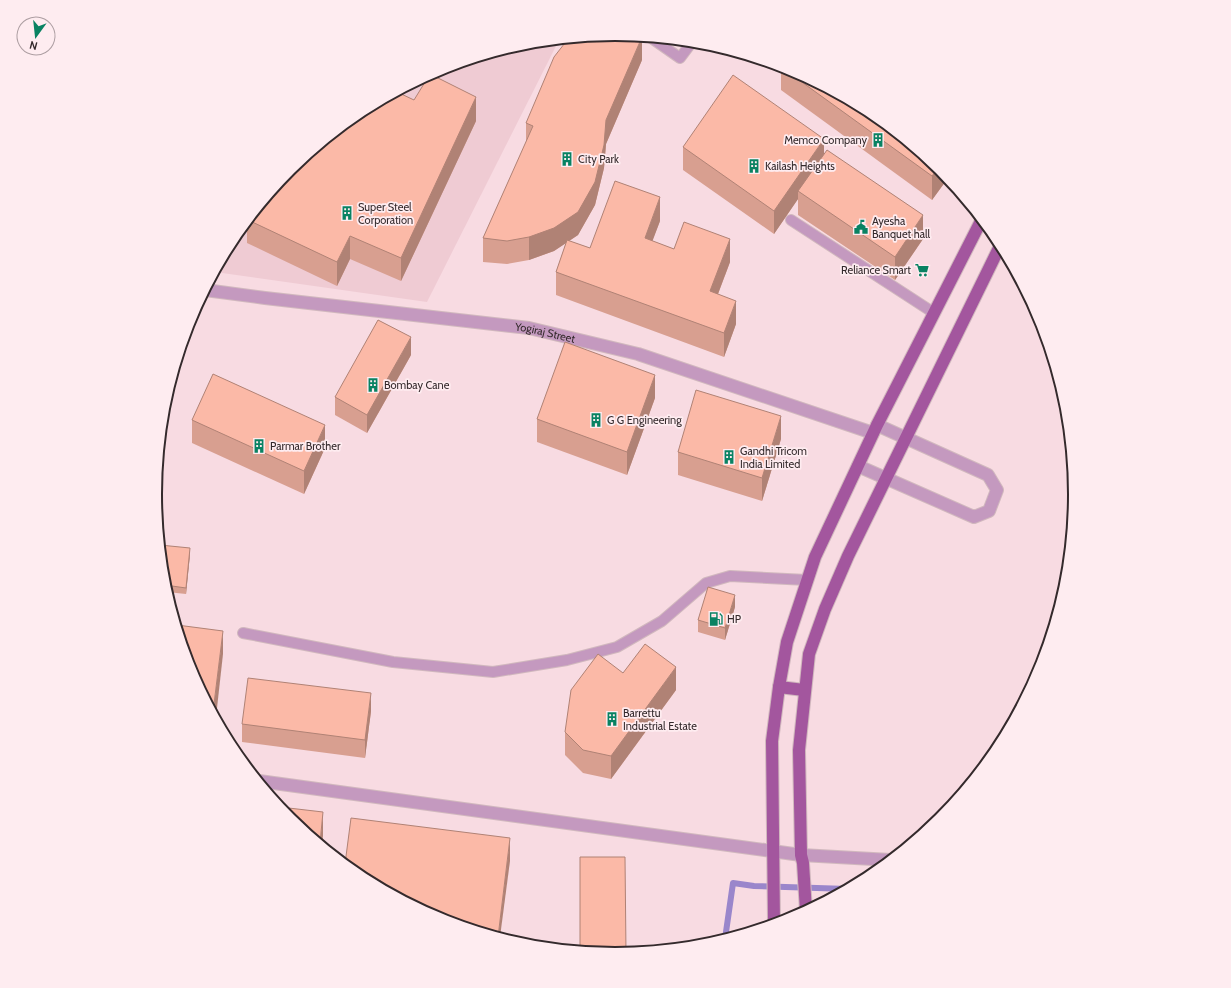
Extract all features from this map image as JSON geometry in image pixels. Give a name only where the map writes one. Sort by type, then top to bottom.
[{"type":"main road","points":[[774,918],[772,741],[787,642],[815,557],[875,429],[979,224]]},
{"type":"main road","points":[[806,905],[802,859],[799,750],[804,690],[809,654],[825,609],[848,556],[998,251]]},
{"type":"main road","points":[[779,687],[804,690]]},
{"type":"street","name":"Yogiraj Street","points":[[211,291],[529,328],[638,354],[906,438],[988,475],[997,490],[989,511],[974,517],[886,478]]},
{"type":"street","points":[[858,466],[886,478]]},
{"type":"street","points":[[266,782],[774,851],[802,859],[882,860]]},
{"type":"lane","points":[[659,43],[680,58],[688,47]]},
{"type":"lane","points":[[791,220],[934,313]]},
{"type":"lane","points":[[243,633],[393,662],[493,672],[567,660],[617,647],[662,621],[706,583],[730,576],[807,580]]},
{"type":"shaded area","points":[[557,45],[427,302],[220,273],[239,242],[275,195],[317,153],[364,117],[415,88],[442,75],[498,56]]},
{"type":"building","name":"City Park","points":[[616,41],[640,42],[606,120],[604,145],[595,182],[578,212],[554,228],[529,237],[507,241],[483,238],[533,126],[526,123],[554,57],[564,44]]},
{"type":"building","name":"Kailash Heights","points":[[733,75],[824,139],[774,211],[683,147]]},
{"type":"building","name":"Super Steel Corporation","points":[[437,77],[476,97],[401,258],[350,236],[337,262],[253,222],[275,195],[295,174],[317,153],[340,135],[364,117],[403,95],[414,100],[424,84]]},
{"type":"building","points":[[798,79],[867,117],[914,153],[935,173],[932,176]]},
{"type":"building","points":[[827,150],[923,215],[895,257],[798,191]]},
{"type":"building","points":[[615,181],[660,197],[645,238],[674,249],[684,222],[730,239],[710,291],[736,301],[724,333],[556,272],[567,240],[590,248]]},
{"type":"building","name":"Bombay Cane","points":[[378,320],[411,337],[367,415],[335,397]]},
{"type":"building","name":"G G Engineering","points":[[565,342],[655,375],[627,452],[537,419]]},
{"type":"building","points":[[213,374],[325,425],[304,471],[192,420]]},
{"type":"building","name":"Gandhi Tricom India Limited","points":[[696,390],[781,416],[762,478],[678,452]]},
{"type":"building","points":[[165,546],[190,548],[186,588],[172,586]]},
{"type":"building","points":[[708,587],[735,595],[725,628],[698,620]]},
{"type":"building","points":[[183,626],[223,631],[214,703],[197,667]]},
{"type":"building","name":"Barrettu Industrial Estate","points":[[645,644],[676,667],[611,756],[583,750],[565,732],[571,690],[598,654],[623,673]]},
{"type":"building","points":[[248,678],[371,693],[365,740],[242,724]]},
{"type":"building","points":[[289,808],[323,812],[321,838]]},
{"type":"building","points":[[351,818],[510,838],[499,932],[442,913],[415,900],[364,871],[346,857]]},
{"type":"building","points":[[580,857],[625,857],[626,947],[580,945]]},
{"type":"waterway","points":[[726,933],[733,883],[754,886],[837,889]]},
{"type":"place","name":"Memco Company","points":[[878,140]]},
{"type":"place","name":"City Park","points":[[567,159]]},
{"type":"place","name":"Kailash Heights","points":[[754,166]]},
{"type":"place","name":"Super Steel Corporation","points":[[347,213]]},
{"type":"place","name":"Ayesha Banquet hall","points":[[861,227]]},
{"type":"place","name":"Reliance Smart","points":[[922,270]]},
{"type":"place","name":"Bombay Cane","points":[[373,385]]},
{"type":"place","name":"G G Engineering","points":[[596,420]]},
{"type":"place","name":"Parmar Brother","points":[[259,446]]},
{"type":"place","name":"Gandhi Tricom India Limited","points":[[729,457]]},
{"type":"place","name":"HP","points":[[716,619]]},
{"type":"place","name":"Barrettu Industrial Estate","points":[[612,719]]}]
